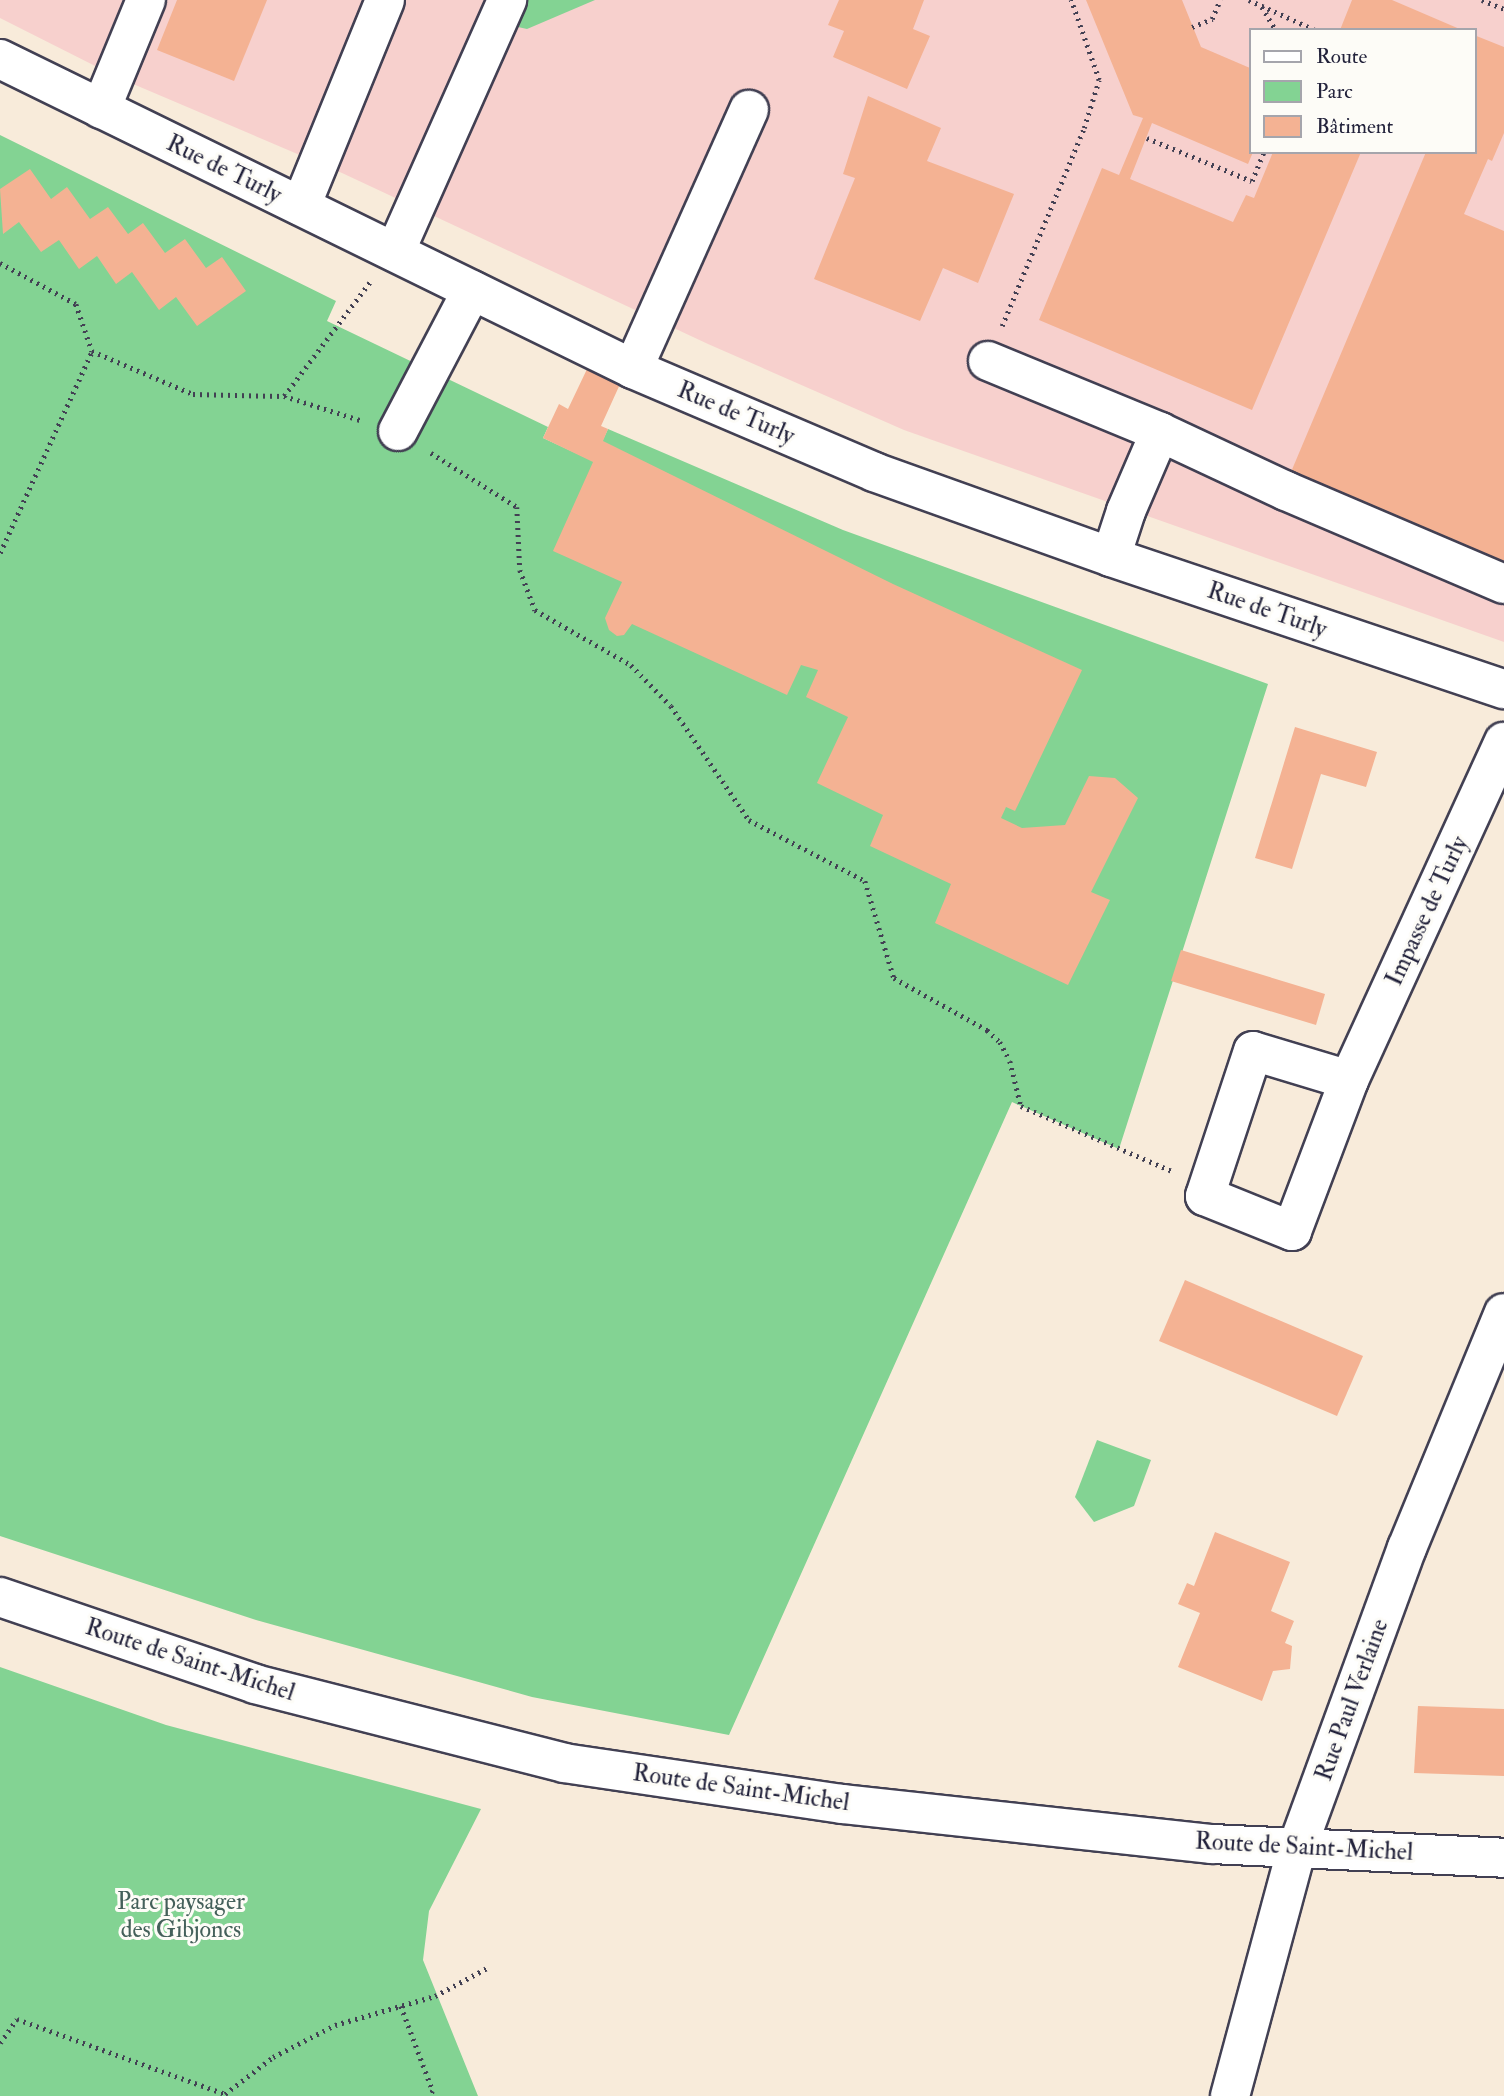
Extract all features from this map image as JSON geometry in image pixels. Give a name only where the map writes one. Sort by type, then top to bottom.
[{"type":"street","points":[[101,109],[146,0]]},
{"type":"street","points":[[301,206],[385,0]]},
{"type":"street","points":[[395,252],[508,0]]},
{"type":"street","name":"Rue de Turly","points":[[0,60],[633,369],[874,472],[1111,557],[1504,689]]},
{"type":"street","points":[[633,369],[749,110]]},
{"type":"street","points":[[398,431],[472,290]]},
{"type":"street","points":[[988,361],[1160,432],[1286,491],[1504,584]]},
{"type":"street","points":[[1111,557],[1126,511],[1160,432]]},
{"type":"street","name":"Impasse de Turly","points":[[1208,1186],[1205,1196],[1292,1231],[1349,1080],[1504,742]]},
{"type":"street","points":[[1208,1186],[1253,1051],[1349,1080]]},
{"type":"street","name":"Rue Paul Verlaine","points":[[1230,2096],[1296,1851],[1407,1548],[1504,1313]]},
{"type":"street","name":"Route de Saint-Michel","points":[[0,1597],[255,1684],[564,1763],[842,1804],[1296,1851],[1398,1851],[1504,1858]]},
{"type":"path","points":[[988,361],[1084,128],[1099,80],[1071,0]]},
{"type":"path","points":[[1192,27],[1212,19],[1220,0]]},
{"type":"path","points":[[1249,0],[1311,28]]},
{"type":"path","points":[[1482,0],[1504,9]]},
{"type":"path","points":[[1262,6],[1275,28]]},
{"type":"path","points":[[1147,138],[1252,181],[1263,154]]},
{"type":"path","points":[[284,396],[333,328],[395,252]]},
{"type":"path","points":[[0,263],[76,304],[92,351],[0,553]]},
{"type":"path","points":[[92,351],[193,394],[284,396],[398,431],[517,507],[520,570],[535,610],[631,665],[671,706],[749,820],[865,881],[894,978],[987,1030],[1000,1042],[1010,1061],[1021,1106],[1208,1186]]},
{"type":"path","points":[[0,2043],[17,2019],[225,2095],[273,2057],[335,2025],[435,1996],[487,1968]]},
{"type":"path","points":[[401,2006],[433,2091],[429,2096]]},
{"type":"shaded area","points":[[0,0],[1504,0],[1504,642],[904,430],[708,344],[342,173],[119,78],[0,18]]},
{"type":"green space","points":[[519,0],[595,0],[527,29],[518,27],[514,22]]},
{"type":"green space","points":[[0,135],[336,301],[327,321],[548,427],[543,438],[593,461],[608,429],[843,530],[1268,684],[1119,1149],[1012,1102],[729,1735],[532,1697],[256,1620],[0,1536]]},
{"type":"green space","points":[[1097,1440],[1151,1460],[1134,1506],[1094,1522],[1075,1497]]},
{"type":"green space","name":"Parc paysager des Gibjoncs","points":[[0,1667],[166,1725],[481,1809],[429,1911],[423,1960],[478,2096],[0,2096]]},
{"type":"building","points":[[177,0],[267,0],[234,81],[157,50]]},
{"type":"building","points":[[839,0],[924,0],[913,29],[930,36],[907,89],[833,57],[844,31],[828,25]]},
{"type":"building","points":[[1086,0],[1182,0],[1201,47],[1248,67],[1248,154],[1252,154],[1248,164],[1152,123],[1130,179],[1233,222],[1246,195],[1254,198],[1272,154],[1360,154],[1252,410],[1039,320],[1102,168],[1119,175],[1143,118],[1133,115]]},
{"type":"building","points":[[1352,0],[1392,0],[1457,28],[1341,28]]},
{"type":"building","points":[[1476,36],[1504,47],[1504,133],[1492,161],[1488,159],[1464,214],[1504,231],[1504,562],[1291,472],[1425,154],[1476,154]]},
{"type":"building","points":[[868,96],[941,128],[927,161],[1014,194],[978,283],[943,268],[920,321],[814,279],[855,178],[843,174]]},
{"type":"building","points":[[30,169],[51,199],[67,187],[90,219],[108,207],[128,234],[143,223],[165,253],[185,239],[206,268],[222,257],[246,291],[197,326],[176,297],[159,310],[132,272],[116,284],[97,256],[79,269],[59,240],[41,252],[19,222],[3,234],[0,189]]},
{"type":"building","points":[[588,367],[621,382],[601,426],[608,429],[603,441],[893,584],[1082,670],[1015,811],[1006,807],[1001,818],[1022,828],[1065,825],[1089,776],[1115,778],[1138,798],[1091,892],[1110,900],[1068,985],[935,923],[951,884],[870,846],[883,815],[817,783],[848,717],[806,697],[818,670],[801,665],[787,695],[632,624],[624,635],[617,636],[609,630],[605,618],[622,582],[553,551],[593,462],[543,438],[559,404],[568,409]]},
{"type":"building","points":[[1295,727],[1377,752],[1366,787],[1321,774],[1292,869],[1255,858]]},
{"type":"building","points":[[1181,950],[1325,994],[1316,1025],[1171,981]]},
{"type":"building","points":[[1185,1280],[1363,1356],[1337,1416],[1159,1341]]},
{"type":"building","points":[[1215,1532],[1290,1562],[1271,1611],[1294,1621],[1285,1643],[1292,1646],[1290,1669],[1273,1671],[1262,1701],[1178,1667],[1200,1613],[1178,1604],[1187,1583],[1194,1586]]},
{"type":"building","points":[[1418,1706],[1504,1709],[1504,1776],[1414,1773]]}]
